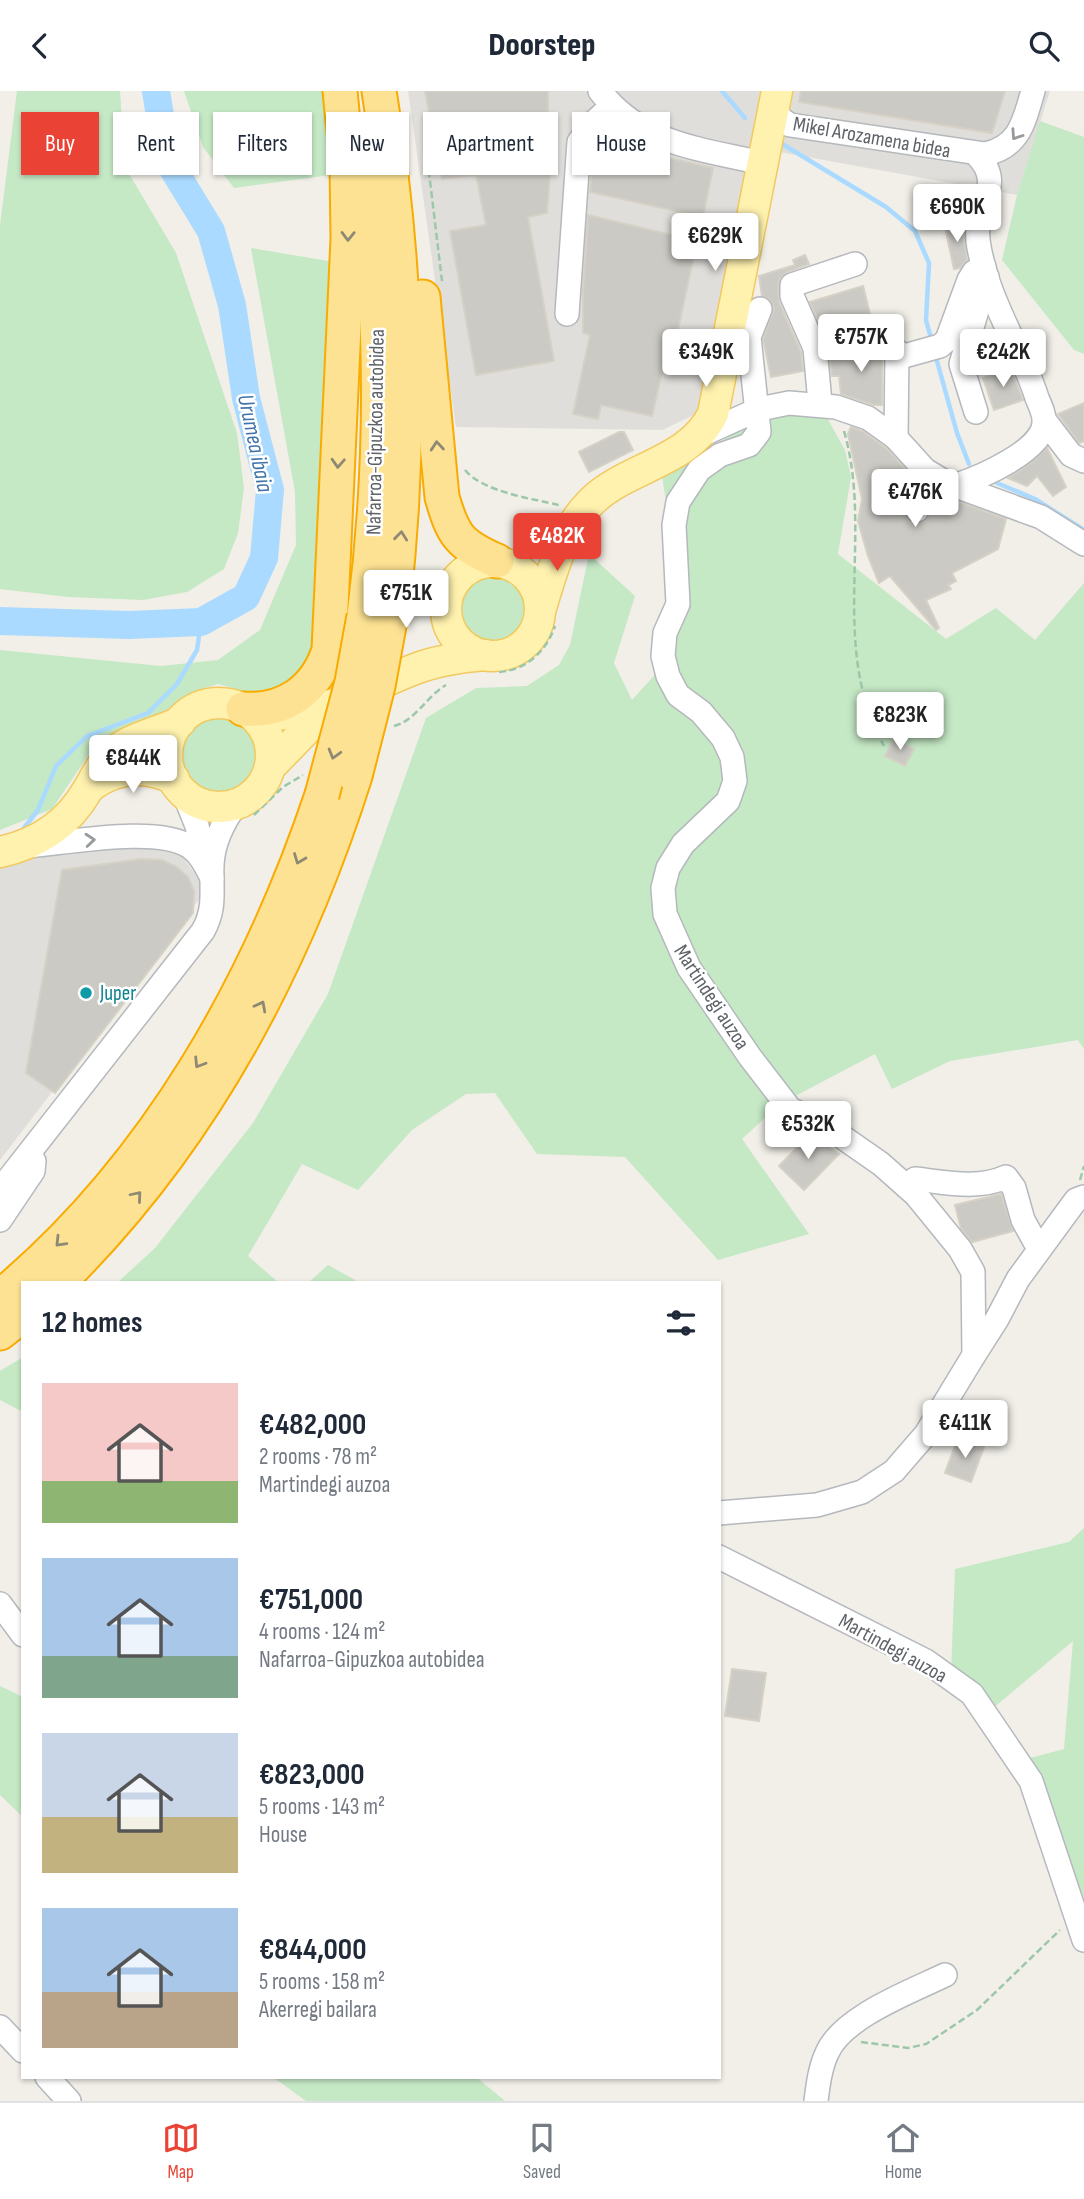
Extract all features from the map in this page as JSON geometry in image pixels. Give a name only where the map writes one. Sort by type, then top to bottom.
[{"type":"highway","points":[[246,711],[268,708],[291,700],[319,674],[329,650],[348,239],[347,163],[340,91]]},
{"type":"highway","name":"Nafarroa-Gipuzkoa autobidea","points":[[60,1281],[142,1192],[188,1130],[234,1055],[272,985],[308,907],[355,776],[378,686],[379,610],[375,534],[379,405],[372,237],[352,91]]},
{"type":"highway","points":[[379,91],[400,149],[414,231],[431,363],[442,498],[451,527],[460,541],[474,551],[506,564]]},
{"type":"highway","name":"Nafarroa-Gipuzkoa autobidea","points":[[0,1297],[59,1244],[120,1175],[167,1114],[209,1047],[249,975],[285,897],[322,795],[352,682],[379,610],[404,495],[407,391],[399,235],[379,91]]},
{"type":"highway","points":[[0,1333],[21,1317]]},
{"type":"main road","points":[[485,655],[460,643],[447,620],[449,592],[456,579],[475,566],[506,564],[545,556],[605,491],[695,439],[719,405],[762,160],[777,104]]},
{"type":"main road","points":[[90,786],[110,774],[131,769],[153,771],[207,805],[227,806],[237,803],[254,793],[270,767],[309,727],[340,704],[399,676],[441,661],[505,654],[524,645],[534,634],[541,608],[575,522]]},
{"type":"main road","points":[[506,564],[534,584],[541,608]]},
{"type":"main road","points":[[399,676],[427,644],[446,607]]},
{"type":"main road","points":[[11,849],[61,823],[90,786],[100,767],[115,751],[180,722],[202,706],[230,704],[246,711],[295,714],[340,704]]},
{"type":"main road","points":[[246,711],[266,732],[271,755],[270,767]]},
{"type":"main road","points":[[178,785],[168,750],[174,730],[180,722]]},
{"type":"street","name":"Mikel Arozamena bidea","points":[[777,104],[976,155],[994,153],[1016,138],[1021,131],[1033,91]]},
{"type":"street","points":[[567,314],[579,142],[606,99],[643,131],[762,160]]},
{"type":"street","name":"Mikel Arozamena bidea","points":[[976,155],[985,165],[990,179],[989,193],[978,226],[978,240],[985,272],[1032,382],[1045,421],[1071,455],[1084,461]]},
{"type":"street","points":[[828,405],[815,348],[792,296],[792,285],[855,264]]},
{"type":"street","points":[[896,438],[897,354],[933,348],[947,339],[969,280],[974,272],[985,272]]},
{"type":"street","name":"Mikel Arozamena bidea","points":[[976,412],[961,364],[985,272]]},
{"type":"street","name":"Martindegi auzoa","points":[[760,309],[749,337],[755,410],[760,432],[749,445],[720,455],[699,470],[678,502],[674,525],[678,604],[665,633],[663,656],[668,676],[678,695],[701,712],[723,738],[732,758],[734,781],[728,801],[682,844],[668,868],[663,888],[665,913],[689,968],[750,1057],[790,1109],[828,1127],[881,1164],[906,1186],[960,1249],[973,1272],[974,1355]]},
{"type":"street","points":[[815,348],[867,338]]},
{"type":"street","points":[[695,439],[755,410],[789,403],[828,405],[869,418],[896,438],[925,470],[1041,517],[1084,544]]},
{"type":"street","points":[[719,405],[755,410]]},
{"type":"street","points":[[957,485],[983,476],[1008,461],[1040,437],[1045,421]]},
{"type":"street","points":[[917,510],[915,494],[925,470]]},
{"type":"street","points":[[0,1190],[210,919],[214,904],[209,871],[197,826],[178,785]]},
{"type":"street","points":[[209,871],[217,838],[237,803]]},
{"type":"street","points":[[11,849],[153,835],[188,846],[209,871]]},
{"type":"street","points":[[0,1220],[33,1171],[34,1148]]},
{"type":"street","points":[[906,1186],[915,1179],[972,1184],[991,1183],[1006,1177],[1014,1188],[1024,1220],[1039,1249]]},
{"type":"street","points":[[721,1513],[817,1505],[862,1492],[894,1471],[926,1434],[1039,1249],[1076,1200],[1084,1197]]},
{"type":"street","name":"Martindegi auzoa","points":[[721,1558],[926,1661],[972,1694],[1031,1781],[1082,1933]]},
{"type":"street","points":[[0,1604],[21,1632]]},
{"type":"street","points":[[816,2101],[828,2050],[840,2035],[859,2019],[945,1975]]},
{"type":"street","points":[[0,2027],[21,2049]]},
{"type":"street","points":[[49,2079],[69,2101]]},
{"type":"path","points":[[429,175],[443,288]]},
{"type":"path","points":[[828,405],[853,467],[856,493],[852,606],[854,645],[866,710],[884,746]]},
{"type":"path","points":[[461,465],[471,477],[525,498],[575,522]]},
{"type":"path","points":[[855,2042],[908,2048],[926,2044],[978,2010],[1055,1933],[1067,1926],[1082,1933]]},
{"type":"shaded area","points":[[408,91],[1050,91],[1017,195],[774,151],[730,398],[662,430],[456,427]]},
{"type":"shaded area","points":[[174,846],[207,889],[0,1160],[0,863],[61,849]]},
{"type":"green space","points":[[17,91],[120,91],[121,112],[113,112],[113,175],[130,175],[176,253],[237,433],[244,488],[238,533],[224,569],[187,592],[143,600],[68,597],[0,589],[0,225]]},
{"type":"green space","points":[[184,91],[325,91],[326,175],[331,175],[234,188],[224,175],[312,175],[312,112],[213,112],[213,160],[203,147],[199,135],[199,112],[191,112]]},
{"type":"green space","points":[[1040,121],[1084,137],[1084,354],[1074,350],[1002,260],[1017,195]]},
{"type":"green space","points":[[251,248],[334,262],[315,646],[307,667],[289,689],[265,697],[218,684],[189,693],[159,716],[100,738],[52,809],[0,830],[0,650],[161,666],[218,660],[260,630],[296,545],[295,492]]},
{"type":"green space","points":[[780,415],[826,416],[845,450],[851,477],[838,554],[946,639],[996,608],[1035,640],[1084,583],[1084,1049],[1078,1040],[950,1061],[892,1089],[875,1054],[780,1104],[742,1139],[809,1234],[718,1260],[625,1157],[537,1154],[495,1093],[466,1094],[412,1130],[358,1190],[302,1164],[248,1256],[277,1281],[119,1281],[155,1248],[253,1123],[328,994],[426,718],[476,688],[527,686],[559,665],[570,645],[589,554],[635,596],[614,663],[632,700],[671,657],[670,526],[662,476],[735,433]]},
{"type":"green space","points":[[493,574],[518,584],[528,609],[518,634],[493,644],[468,634],[458,609],[468,584]]},
{"type":"green space","points":[[219,715],[234,718],[247,726],[255,739],[258,754],[255,769],[247,782],[234,790],[219,793],[204,790],[191,782],[183,769],[180,754],[183,739],[191,726],[204,718]]},
{"type":"green space","points":[[328,1265],[355,1281],[310,1281]]},
{"type":"green space","points":[[21,1358],[21,1411],[0,1400],[0,1371]]},
{"type":"green space","points":[[1084,1528],[1084,1898],[1030,1758],[1064,1749],[1073,1641],[991,1710],[951,1673],[955,1569],[1069,1542]]},
{"type":"green space","points":[[0,1686],[21,1696],[21,1815],[0,1795]]},
{"type":"green space","points":[[276,2079],[478,2079],[505,2101],[306,2101]]},
{"type":"building","points":[[425,91],[548,91],[548,112],[429,112]]},
{"type":"building","points":[[801,91],[1005,91],[992,133],[799,102]]},
{"type":"building","points":[[670,158],[713,168],[703,217],[590,192],[591,175],[670,175]]},
{"type":"building","points":[[441,175],[476,175],[442,179]]},
{"type":"building","points":[[476,175],[550,175],[547,213],[528,217],[554,361],[476,375],[450,231],[486,225]]},
{"type":"building","points":[[588,215],[697,241],[673,353],[667,351],[652,416],[601,405],[598,419],[573,414],[590,335],[583,333]]},
{"type":"building","points":[[965,222],[967,260],[960,268],[954,269],[945,227]]},
{"type":"building","points":[[805,255],[809,264],[787,272],[780,278],[778,285],[779,302],[801,352],[803,371],[771,377],[763,339],[774,308],[770,300],[762,296],[759,276],[795,265],[793,260]]},
{"type":"building","points":[[863,286],[873,326],[864,324],[823,332],[810,302]]},
{"type":"building","points":[[882,327],[882,405],[841,394],[839,376],[832,376],[830,359],[876,349],[881,336],[876,328]]},
{"type":"building","points":[[1010,368],[1023,400],[994,410],[983,378]]},
{"type":"building","points":[[1084,403],[1084,441],[1079,443],[1058,414]]},
{"type":"building","points":[[851,427],[862,431],[887,449],[907,471],[901,496],[903,512],[911,523],[925,521],[931,511],[952,502],[951,499],[1006,519],[998,549],[952,573],[956,581],[948,585],[951,589],[926,600],[939,628],[936,630],[890,576],[879,583],[858,521],[862,499],[848,434]]},
{"type":"building","points":[[624,432],[633,450],[589,472],[579,452]]},
{"type":"building","points":[[1047,448],[1066,487],[1053,496],[1037,476],[1027,486],[1008,478],[1031,463]]},
{"type":"building","points":[[894,739],[914,749],[905,766],[885,756]]},
{"type":"building","name":"Juper","points":[[141,859],[162,860],[177,867],[188,877],[194,891],[193,913],[55,1093],[26,1073],[62,870]]},
{"type":"building","points":[[810,1134],[839,1154],[804,1190],[779,1166]]},
{"type":"building","points":[[1001,1194],[1013,1231],[972,1242],[961,1228],[955,1205]]},
{"type":"building","points":[[958,1438],[984,1447],[971,1482],[945,1473]]},
{"type":"building","points":[[732,1669],[766,1673],[759,1721],[725,1716]]},
{"type":"waterway","name":"Urumea ibaia","points":[[0,621],[129,625],[201,622],[246,597],[264,558],[270,490],[246,398],[232,305],[211,231],[167,159],[156,91]]},
{"type":"waterway","points":[[722,91],[745,118]]},
{"type":"waterway","points":[[779,142],[886,207],[915,231],[929,263],[926,320],[932,342]]},
{"type":"waterway","points":[[935,354],[957,433],[969,464]]},
{"type":"waterway","points":[[997,483],[1035,499],[1084,530]]},
{"type":"waterway","points":[[24,828],[38,810],[56,766],[87,736],[148,713],[177,684],[197,650],[201,622]]},
{"type":"place","name":"Juper","points":[[86,993]]}]
